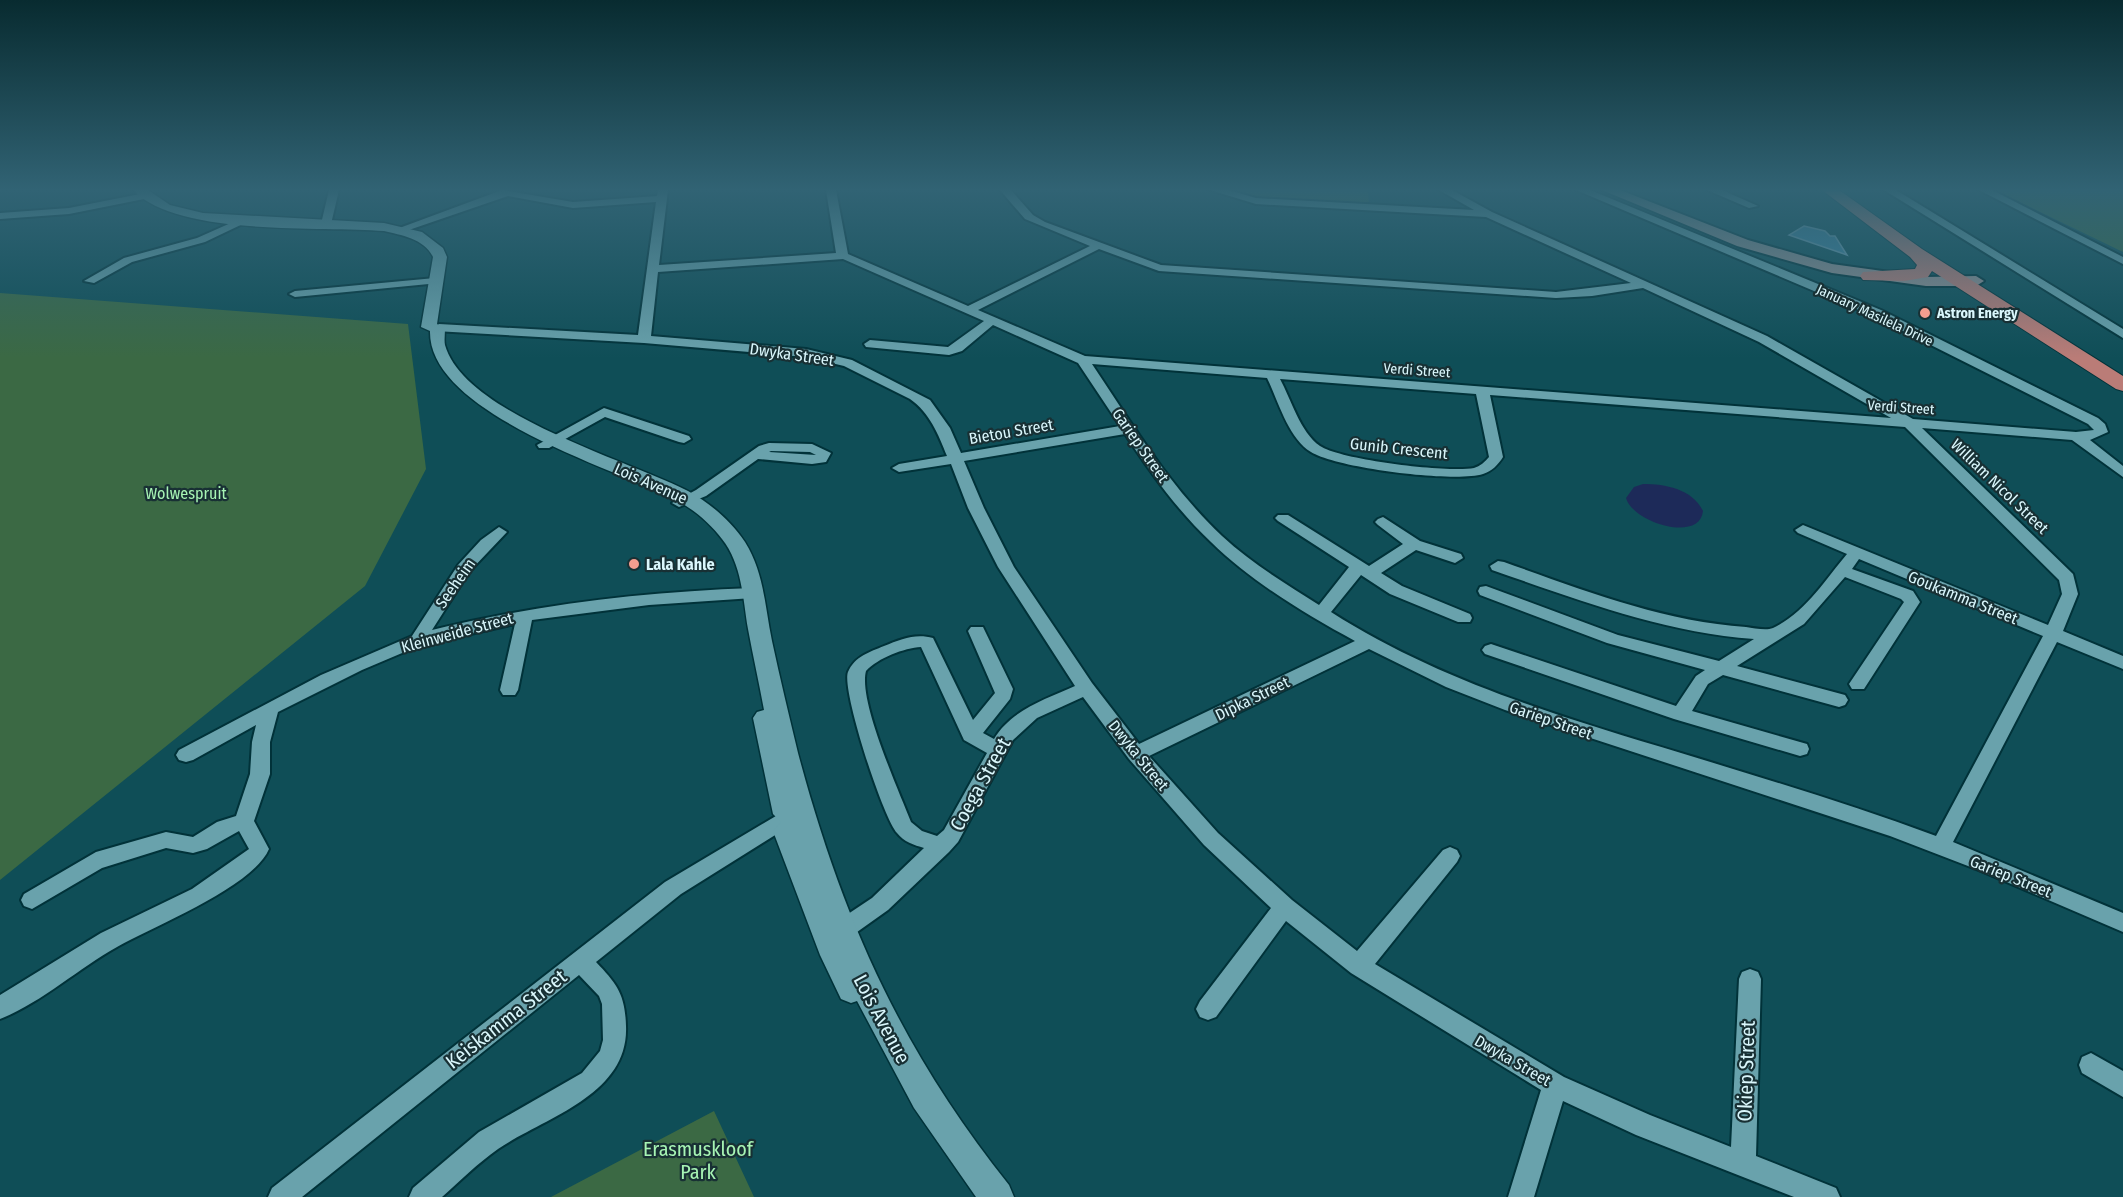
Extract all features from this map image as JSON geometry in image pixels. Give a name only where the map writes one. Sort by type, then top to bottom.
[{"type":"main road","name":"January Masilela Drive","points":[[1742,246],[1782,261],[1835,274],[1898,282],[1972,283]]},
{"type":"main road","name":"January Masilela Drive","points":[[1743,246],[1808,265],[1869,276],[1972,283]]},
{"type":"main road","points":[[1906,246],[2123,374]]},
{"type":"main road","points":[[1918,246],[2123,385]]},
{"type":"main road","points":[[1869,276],[1904,276],[1922,273],[1926,265],[1916,253]]},
{"type":"street","points":[[90,281],[128,260],[180,246]]},
{"type":"street","name":"Lois Avenue","points":[[431,246],[438,251],[441,259],[430,295],[440,353],[461,382],[548,443],[684,501],[712,516],[738,548],[749,572],[746,593],[777,780],[791,822],[870,1028],[914,1105],[978,1197]]},
{"type":"street","points":[[644,339],[657,246]]},
{"type":"street","points":[[839,246],[844,256]]},
{"type":"street","points":[[967,311],[1098,246],[1159,268],[1262,276],[1556,295],[1592,293],[1643,285]]},
{"type":"street","name":"William Nicol Street","points":[[1558,246],[1784,350],[1908,422],[2067,578],[2070,594],[2053,634],[1940,848]]},
{"type":"street","name":"January Masilela Drive","points":[[1715,246],[1877,313],[2100,427],[2101,432],[2096,435],[2076,436]]},
{"type":"street","points":[[1980,246],[2123,334]]},
{"type":"street","points":[[2093,246],[2123,261]]},
{"type":"street","points":[[654,269],[844,256]]},
{"type":"street","name":"Verdi Street","points":[[844,256],[1083,360],[2076,436]]},
{"type":"street","points":[[295,294],[435,283]]},
{"type":"street","points":[[870,344],[949,351],[958,348],[991,321]]},
{"type":"street","name":"Dwyka Street","points":[[436,327],[782,349],[848,363],[895,384],[925,403],[943,428],[958,459],[976,508],[1005,567],[1086,688],[1136,754],[1211,839],[1284,907],[1359,966],[1555,1085],[1646,1126],[1827,1197]]},
{"type":"street","name":"Gariep Street","points":[[1083,360],[1167,482],[1208,532],[1320,615],[1368,642],[1425,672],[1513,708],[1760,784],[1940,848],[2123,923]]},
{"type":"street","name":"Gunib Crescent","points":[[1271,374],[1307,441],[1327,456],[1349,462],[1460,472],[1480,470],[1488,466],[1496,457],[1482,390]]},
{"type":"street","points":[[548,443],[607,412],[684,439]]},
{"type":"street","name":"Bietou Street","points":[[899,468],[1129,429]]},
{"type":"street","points":[[2076,436],[2123,473]]},
{"type":"street","points":[[684,501],[756,455]]},
{"type":"street","points":[[1283,518],[1416,600],[1464,618]]},
{"type":"street","points":[[1383,522],[1414,544],[1455,558]]},
{"type":"street","name":"Goukamma Street","points":[[1803,530],[2123,663]]},
{"type":"street","name":"Seeheim","points":[[418,640],[457,577],[482,547],[499,532]]},
{"type":"street","points":[[1320,615],[1364,570],[1414,544]]},
{"type":"street","points":[[1680,714],[1702,680],[1770,635],[1798,620],[1843,571],[1856,553]]},
{"type":"street","points":[[1498,566],[1625,611],[1733,632],[1770,635]]},
{"type":"street","points":[[1843,571],[1907,595],[1912,602],[1858,684]]},
{"type":"street","points":[[1486,591],[1613,639],[1839,700]]},
{"type":"street","name":"Kleinweide Street","points":[[186,755],[270,708],[340,673],[418,640],[525,615],[633,600],[746,593]]},
{"type":"street","points":[[509,690],[525,615]]},
{"type":"street","points":[[971,735],[1004,694],[1004,689],[977,631]]},
{"type":"street","points":[[942,846],[915,837],[903,827],[862,713],[854,680],[856,674],[867,659],[908,643],[927,642],[971,735],[998,750]]},
{"type":"street","name":"Dipka Street","points":[[1136,754],[1368,642]]},
{"type":"street","points":[[1491,650],[1680,714],[1800,749]]},
{"type":"street","name":"Coega Street","points":[[834,935],[880,904],[942,846],[964,816],[1006,735],[1031,713],[1086,688]]},
{"type":"street","points":[[0,1008],[109,940],[200,895],[256,856],[259,849],[244,821],[260,774],[261,742],[270,708]]},
{"type":"street","points":[[32,900],[96,861],[166,840],[200,843],[224,828],[244,821]]},
{"type":"street","name":"Keiskamma Street","points":[[280,1197],[673,888],[737,848],[791,822]]},
{"type":"street","points":[[1359,966],[1450,856]]},
{"type":"street","points":[[1208,1010],[1284,907]]},
{"type":"street","name":"Lois Avenue","points":[[834,935],[912,1076],[973,1168],[997,1197]]},
{"type":"street","points":[[422,1197],[488,1142],[591,1081],[610,1057],[615,1040],[614,1004],[607,989],[580,961]]},
{"type":"street","name":"Okiep Street","points":[[1743,1163],[1750,979]]},
{"type":"street","points":[[2091,1065],[2123,1084]]},
{"type":"street","points":[[1521,1197],[1555,1085]]},
{"type":"green space","points":[[2110,246],[2123,246],[2123,252]]},
{"type":"green space","name":"Wolwespruit","points":[[0,293],[408,324],[426,469],[365,586],[0,880]]},
{"type":"green space","name":"Erasmuskloof Park","points":[[714,1111],[754,1197],[551,1197]]},
{"type":"water","points":[[1643,484],[1678,489],[1692,497],[1703,511],[1699,521],[1691,526],[1679,528],[1653,522],[1641,515],[1631,507],[1626,498],[1634,487]]},
{"type":"building","points":[[1820,246],[1841,246],[1847,255]]},
{"type":"place","name":"Astron Energy","points":[[1925,313]]},
{"type":"place","name":"Lala Kahle","points":[[634,564]]}]
